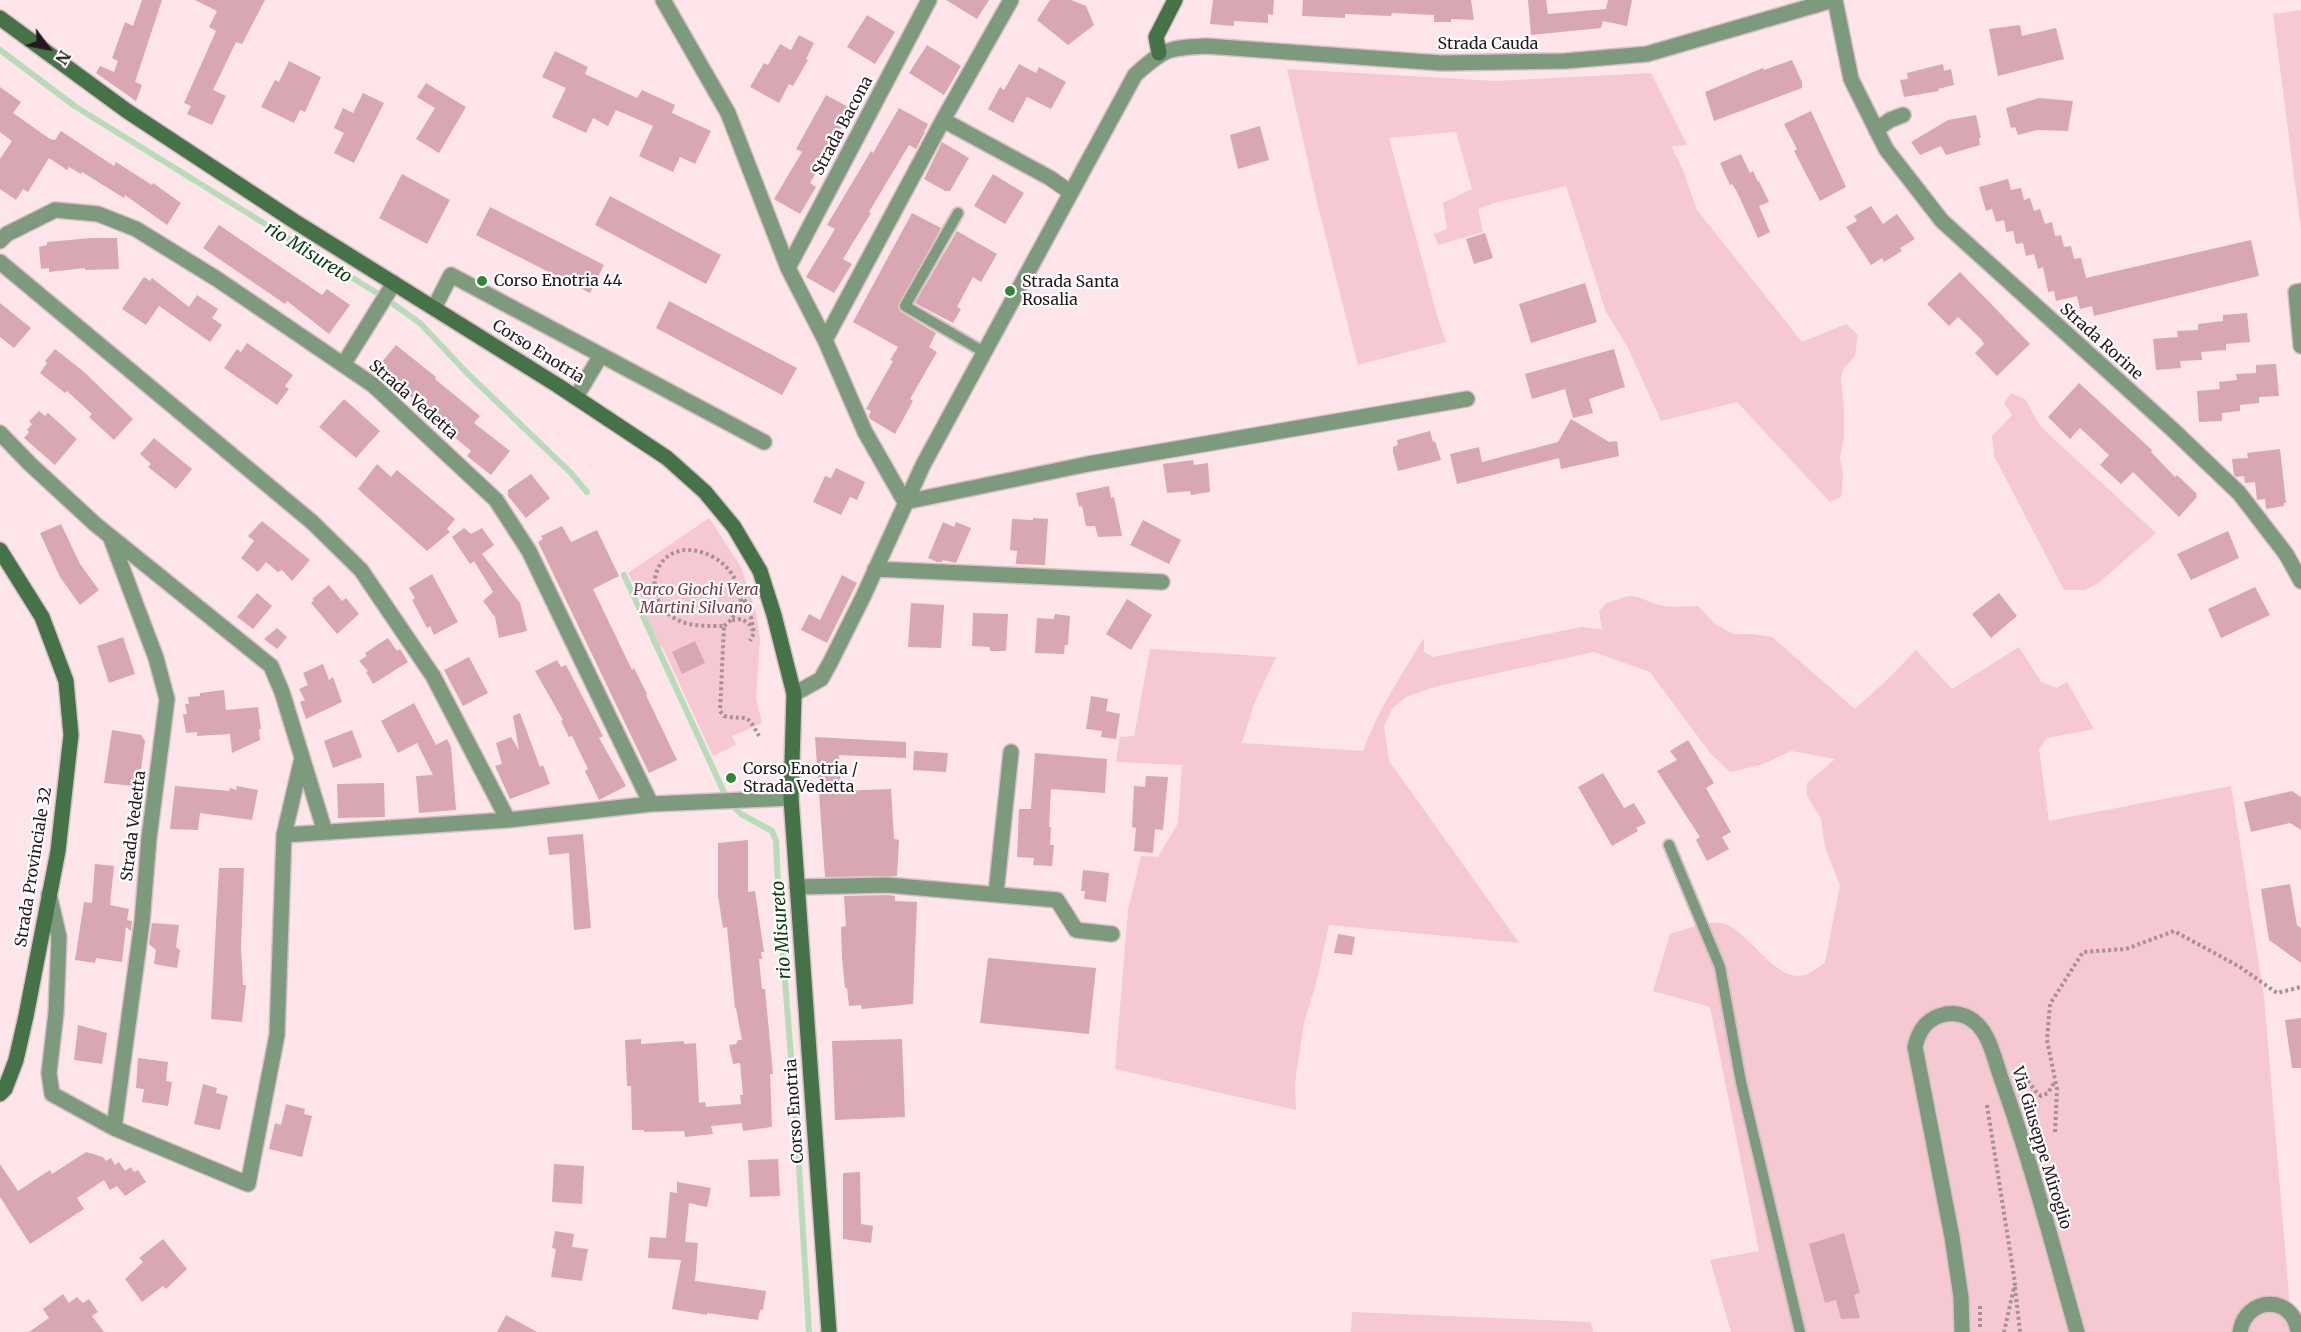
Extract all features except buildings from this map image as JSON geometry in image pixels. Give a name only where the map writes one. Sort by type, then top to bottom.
[{"type":"main road","points":[[1159,53],[1156,37],[1175,0]]},
{"type":"main road","name":"Corso Enotria","points":[[0,18],[127,111],[388,292],[434,308],[667,458],[705,492],[734,527],[760,571],[794,694],[791,798],[829,1332]]},
{"type":"main road","name":"Strada Provinciale 32","points":[[0,549],[42,617],[66,681],[71,735],[58,850],[27,1016],[16,1060],[5,1089],[0,1094]]},
{"type":"street","points":[[663,0],[728,113],[788,268],[825,340],[866,432],[905,502]]},
{"type":"street","name":"Strada Bacona","points":[[788,268],[929,0]]},
{"type":"street","points":[[825,340],[943,120],[1011,0]]},
{"type":"street","name":"Strada Cauda","points":[[1159,53],[1180,47],[1206,46],[1441,63],[1565,61],[1647,54],[1813,3],[1834,0]]},
{"type":"street","name":"Strada Rorine","points":[[1834,0],[1851,79],[1886,149],[1942,221],[2240,493],[2286,554],[2301,581]]},
{"type":"street","points":[[794,694],[822,679],[923,465],[1135,75],[1159,53]]},
{"type":"street","points":[[1876,130],[1890,120],[1903,115]]},
{"type":"street","points":[[943,120],[1050,178],[1070,192]]},
{"type":"street","name":"Strada Vedetta","points":[[0,241],[7,234],[56,210],[98,214],[136,229],[218,279],[373,385],[496,500],[529,551],[651,804]]},
{"type":"street","points":[[0,262],[312,522],[361,570],[433,676],[508,820]]},
{"type":"street","points":[[434,308],[451,275],[764,442]]},
{"type":"street","points":[[2301,291],[2296,292],[2301,346]]},
{"type":"street","points":[[343,365],[388,292]]},
{"type":"street","points":[[576,398],[601,355]]},
{"type":"street","points":[[905,502],[1088,464],[1467,399]]},
{"type":"street","name":"Strada Vedetta","points":[[0,432],[30,464],[110,536],[271,666],[325,832]]},
{"type":"street","name":"Strada Vedetta","points":[[110,536],[156,658],[166,699],[149,837],[142,922],[114,1128]]},
{"type":"street","points":[[875,569],[1162,582]]},
{"type":"street","points":[[996,893],[1011,752]]},
{"type":"street","points":[[49,894],[58,937],[56,1012],[49,1072],[52,1094],[114,1128],[248,1184],[277,1035],[284,835],[302,758]]},
{"type":"street","points":[[284,835],[508,820],[651,804],[791,798]]},
{"type":"street","points":[[797,887],[887,885],[1057,900],[1076,930],[1113,934]]},
{"type":"street","name":"Via Giuseppe Miroglio","points":[[1962,1332],[1961,1297],[1952,1237],[1915,1058],[1918,1035],[1924,1025],[1933,1018],[1956,1013],[1977,1023],[1984,1032],[2019,1128],[2077,1332]]},
{"type":"street","points":[[2240,1332],[2244,1318],[2251,1311],[2269,1304],[2278,1305],[2287,1310],[2294,1317],[2298,1332]]},
{"type":"lane","points":[[958,213],[905,306],[984,352]]},
{"type":"lane","points":[[1669,845],[1720,967],[1741,1082],[1800,1332]]},
{"type":"path","points":[[740,591],[741,602],[731,620],[724,626],[695,626],[674,619],[658,601],[655,585],[656,571],[674,552],[690,549],[721,562],[736,580],[751,617],[754,633],[750,641]]},
{"type":"path","points":[[731,620],[742,619],[750,625],[754,633]]},
{"type":"path","points":[[724,626],[720,711],[724,716],[750,719],[759,736]]},
{"type":"path","points":[[2055,1132],[2057,1089],[2047,1040],[2050,1004],[2083,952],[2126,949],[2174,931],[2240,967],[2277,993],[2301,987]]},
{"type":"path","points":[[2006,1093],[2025,1078],[2030,1082],[2033,1091],[2041,1096],[2048,1094],[2056,1081]]},
{"type":"path","points":[[1987,1105],[2020,1332]]},
{"type":"path","points":[[2004,1332],[2014,1283]]},
{"type":"green space","points":[[2301,10],[2301,230],[2273,14]]},
{"type":"green space","points":[[1287,69],[1496,81],[1651,73],[1687,145],[1671,146],[1683,170],[1697,210],[1802,342],[1846,324],[1858,335],[1855,356],[1843,370],[1841,379],[1844,437],[1840,457],[1843,478],[1841,497],[1830,502],[1737,402],[1661,421],[1627,346],[1606,312],[1566,186],[1478,209],[1483,232],[1438,245],[1434,234],[1447,229],[1443,203],[1472,189],[1456,132],[1389,138],[1446,342],[1358,365],[1317,202]]},
{"type":"green space","points":[[2011,393],[2025,399],[2040,426],[2156,533],[2097,584],[2085,590],[2064,590],[1994,456],[1992,436],[2012,415],[2004,403]]},
{"type":"green space","name":"Parco Giochi Vera Martini Silvano","points":[[709,518],[741,567],[756,612],[760,639],[756,698],[762,723],[732,736],[736,745],[713,756],[662,646],[659,647],[639,602],[642,600],[628,573]]},
{"type":"green space","points":[[1628,596],[1664,606],[1698,606],[1715,624],[1733,634],[1772,637],[1855,709],[1916,650],[1952,689],[2019,647],[2041,682],[2057,688],[2067,682],[2094,729],[2047,738],[2039,749],[2049,821],[2231,786],[2264,997],[2292,1332],[1731,1332],[1710,1260],[1759,1251],[1710,1007],[1653,991],[1670,934],[1705,924],[1725,924],[1734,929],[1774,965],[1795,976],[1805,975],[1825,963],[1840,885],[1825,847],[1821,819],[1807,796],[1807,783],[1835,759],[1791,751],[1761,765],[1730,772],[1710,753],[1650,672],[1594,652],[1438,686],[1406,697],[1392,709],[1384,727],[1389,761],[1519,943],[1329,925],[1317,980],[1304,1023],[1295,1083],[1296,1110],[1115,1069],[1128,910],[1141,856],[1158,857],[1178,823],[1182,765],[1116,762],[1120,737],[1134,736],[1150,649],[1276,657],[1254,704],[1242,743],[1363,751],[1383,707],[1424,638],[1424,652],[1433,657],[1581,627],[1602,629],[1599,611],[1607,603]]},
{"type":"green space","points":[[1352,1312],[1591,1322],[1593,1332],[1351,1332]]},
{"type":"waterway","name":"rio Misureto","points":[[0,50],[76,107],[385,298],[421,324],[467,373],[571,473],[587,492]]},
{"type":"waterway","name":"rio Misureto","points":[[624,575],[728,801],[741,814],[772,831],[776,841],[809,1332]]},
{"type":"place","name":"Corso Enotria 44","points":[[482,281]]},
{"type":"place","name":"Strada Santa Rosalia","points":[[1010,291]]},
{"type":"place","name":"Corso Enotria / Strada Vedetta","points":[[731,778]]}]
